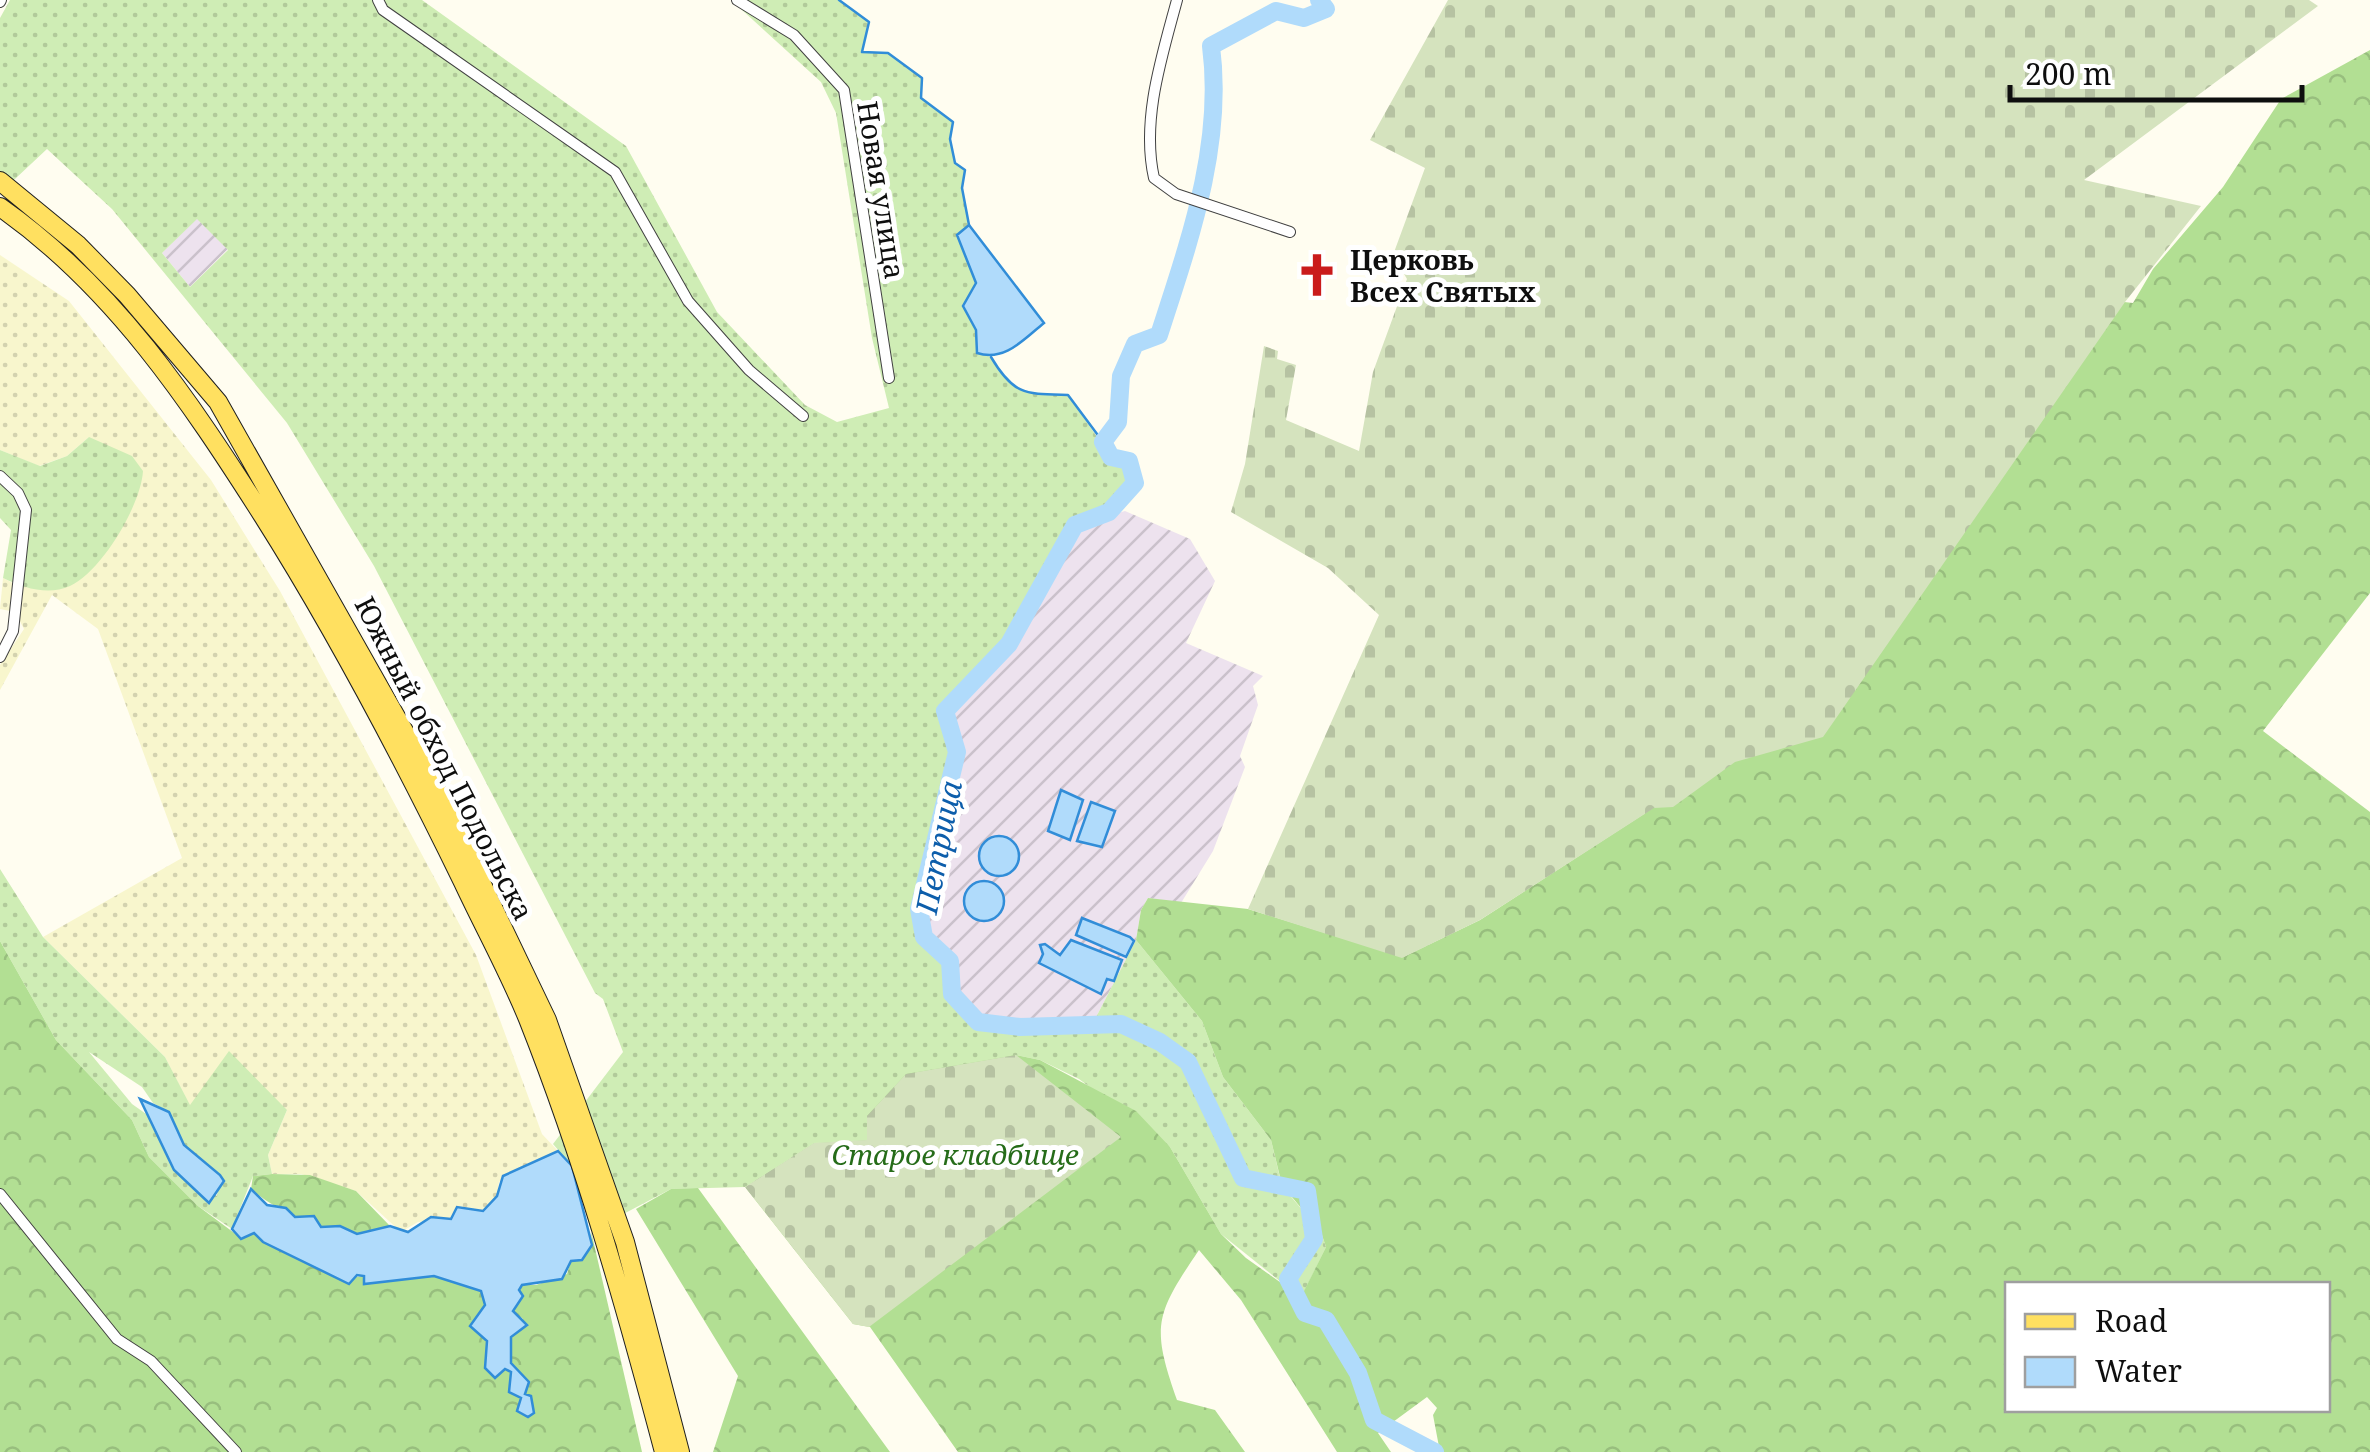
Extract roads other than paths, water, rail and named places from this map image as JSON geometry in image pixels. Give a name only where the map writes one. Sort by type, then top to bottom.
[{"type":"main road","name":"Южный обход Подольска","points":[[0,181],[78,245],[121,300],[308,587],[419,791],[527,1016],[608,1240],[664,1452]]},
{"type":"main road","name":"Южный обход Подольска","points":[[0,207],[121,300],[218,402],[434,784],[547,1020],[625,1242],[680,1452]]},
{"type":"street","points":[[378,0],[383,10],[615,172],[688,301],[749,370],[803,416]]},
{"type":"street","name":"Новая улица","points":[[737,0],[794,36],[844,90],[889,378]]},
{"type":"street","points":[[1177,0],[1157,72],[1149,155],[1154,178],[1176,194],[1290,232]]},
{"type":"street","points":[[0,476],[18,493],[26,510],[13,631],[0,657]]},
{"type":"street","points":[[0,1194],[117,1339],[151,1360],[236,1452]]},
{"type":"water","points":[[969,225],[1044,323],[1005,352],[977,353],[976,330],[963,306],[976,283],[957,235]]},
{"type":"water","points":[[1061,790],[1083,800],[1070,840],[1048,831]]},
{"type":"water","points":[[1091,802],[1115,811],[1102,847],[1077,841]]},
{"type":"water","points":[[999,836],[1013,842],[1019,856],[1013,870],[999,876],[985,870],[979,856],[985,842]]},
{"type":"water","points":[[984,881],[998,887],[1004,901],[998,915],[984,921],[970,915],[964,901],[970,887]]},
{"type":"water","points":[[1082,918],[1130,937],[1134,941],[1126,957],[1076,935]]},
{"type":"water","points":[[1071,940],[1122,960],[1114,981],[1107,979],[1101,994],[1039,963],[1043,954],[1040,945],[1045,944],[1060,955]]},
{"type":"water","points":[[140,1099],[169,1112],[184,1145],[224,1181],[209,1203],[174,1170]]},
{"type":"water","points":[[558,1151],[572,1166],[592,1245],[582,1260],[571,1261],[562,1279],[522,1285],[519,1290],[523,1296],[513,1311],[527,1325],[511,1337],[511,1363],[529,1382],[525,1394],[531,1396],[534,1413],[528,1417],[517,1411],[521,1398],[509,1392],[511,1372],[505,1369],[495,1378],[485,1368],[487,1341],[470,1326],[485,1305],[481,1291],[434,1276],[364,1284],[364,1276],[357,1275],[349,1284],[263,1242],[254,1233],[241,1239],[232,1229],[251,1189],[267,1205],[286,1208],[295,1217],[314,1216],[321,1227],[340,1226],[357,1234],[390,1226],[408,1232],[431,1217],[451,1219],[457,1207],[483,1211],[497,1196],[503,1176]]},
{"type":"waterway","points":[[839,0],[869,22],[862,52],[888,53],[922,78],[921,98],[953,122],[950,139],[955,163],[965,170],[962,188],[969,225]]},
{"type":"waterway","name":"Петрица","points":[[1319,0],[1326,9],[1304,18],[1276,11],[1211,46],[1213,120],[1192,229],[1159,335],[1135,344],[1121,376],[1118,422],[1103,442],[1111,457],[1129,461],[1135,483],[1109,512],[1075,525],[1009,644],[945,711],[957,752],[919,909],[924,937],[950,961],[952,994],[978,1022],[1020,1027],[1121,1024],[1160,1042],[1188,1062],[1243,1178],[1307,1191],[1314,1239],[1288,1279],[1305,1313],[1326,1320],[1358,1373],[1374,1420],[1435,1452]]},
{"type":"waterway","points":[[991,357],[1007,379],[1022,390],[1068,395],[1103,442]]},
{"type":"place","name":"Церковь Всех Святых","points":[[1317,275]]},
{"type":"park label","name":"Старое кладбище","points":[[955,1154]]}]
